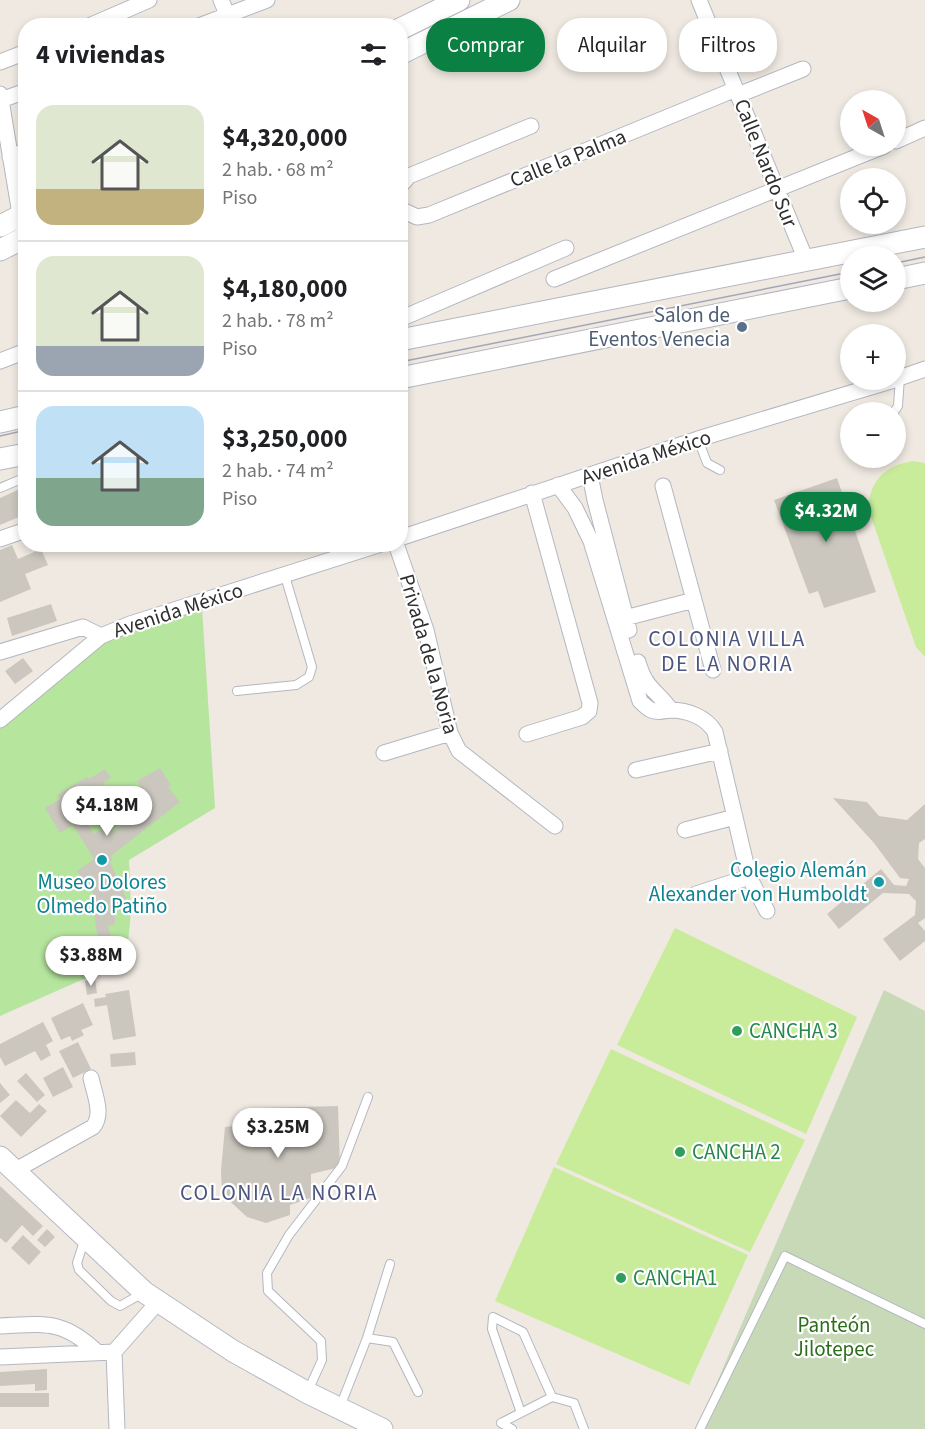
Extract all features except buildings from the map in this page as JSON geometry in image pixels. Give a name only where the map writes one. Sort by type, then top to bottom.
[{"type":"main road","points":[[408,50],[509,0]]},
{"type":"main road","points":[[408,25],[457,1]]},
{"type":"main road","points":[[0,226],[18,216]]},
{"type":"main road","points":[[408,338],[925,237]]},
{"type":"main road","points":[[0,250],[18,241]]},
{"type":"main road","points":[[906,277],[925,273]]},
{"type":"main road","points":[[408,376],[840,290]]},
{"type":"main road","points":[[0,422],[18,418]]},
{"type":"main road","points":[[0,459],[18,456]]},
{"type":"main road","points":[[7,1164],[151,1297],[233,1352],[353,1417],[382,1429]]},
{"type":"street","points":[[107,18],[149,0]]},
{"type":"street","points":[[221,0],[229,18]]},
{"type":"street","points":[[234,18],[267,0]]},
{"type":"street","name":"Calle Nardo Sur","points":[[699,0],[806,260]]},
{"type":"street","points":[[0,62],[18,55]]},
{"type":"street","name":"Calle la Palma","points":[[408,213],[417,217],[429,215],[737,92],[802,69]]},
{"type":"street","points":[[18,93],[1,97],[18,195]]},
{"type":"street","points":[[408,177],[531,126]]},
{"type":"street","points":[[906,137],[925,128]]},
{"type":"street","points":[[10,157],[18,154]]},
{"type":"street","points":[[554,279],[860,156]]},
{"type":"street","points":[[408,317],[566,248]]},
{"type":"street","points":[[0,361],[18,354]]},
{"type":"street","name":"Avenida México","points":[[906,376],[925,369]]},
{"type":"street","name":"Avenida México","points":[[408,535],[532,493],[861,390]]},
{"type":"street","points":[[590,475],[598,539],[629,646]]},
{"type":"street","points":[[558,485],[598,539]]},
{"type":"street","points":[[663,486],[713,670]]},
{"type":"street","points":[[527,734],[582,717],[589,711],[590,703],[532,493]]},
{"type":"street","points":[[0,539],[18,533]]},
{"type":"street","name":"Avenida México","points":[[0,720],[101,636],[130,624],[357,552]]},
{"type":"street","name":"Privada de la Noria","points":[[399,552],[426,630],[450,733],[459,751],[555,826]]},
{"type":"street","points":[[611,586],[626,618],[640,701],[650,710],[661,712],[671,710],[698,716],[709,722],[715,732],[749,877],[767,911]]},
{"type":"street","points":[[626,618],[694,600]]},
{"type":"street","points":[[0,652],[83,627],[101,636]]},
{"type":"street","points":[[384,753],[450,733]]},
{"type":"street","points":[[636,771],[720,751]]},
{"type":"street","points":[[685,830],[735,817]]},
{"type":"street","points":[[696,894],[749,877]]},
{"type":"street","points":[[7,1164],[93,1127],[98,1120],[99,1112],[91,1078]]},
{"type":"street","points":[[117,1429],[114,1352],[151,1297]]},
{"type":"street","points":[[0,1326],[58,1326],[74,1332],[98,1353]]},
{"type":"street","points":[[0,1357],[114,1352]]},
{"type":"lane","points":[[698,440],[707,463],[720,470]]},
{"type":"lane","points":[[0,488],[18,480]]},
{"type":"lane","points":[[237,691],[296,685],[309,677],[312,667],[285,576]]},
{"type":"lane","points":[[308,1393],[322,1360],[321,1341],[268,1291],[267,1273],[289,1235],[342,1166],[368,1097]]},
{"type":"lane","points":[[85,1237],[77,1263],[79,1270],[111,1301],[120,1306],[151,1297]]},
{"type":"lane","points":[[700,1429],[785,1256],[925,1324]]},
{"type":"lane","points":[[353,1417],[367,1338],[390,1264]]},
{"type":"lane","points":[[521,1413],[492,1329],[493,1317],[523,1332],[552,1397]]},
{"type":"lane","points":[[367,1338],[393,1342],[418,1392]]},
{"type":"lane","points":[[512,1429],[501,1423],[552,1397],[574,1403],[584,1429]]},
{"type":"green space","points":[[906,462],[925,463],[925,657],[916,647],[868,508],[869,498],[876,482],[891,468],[906,468]]},
{"type":"green space","points":[[202,608],[215,808],[129,860],[131,911],[126,965],[95,974],[0,1016],[0,721],[92,643]]},
{"type":"green space","name":"CANCHA 3","points":[[675,928],[857,1017],[806,1134],[617,1045]]},
{"type":"green space","name":"Panteón Jilotepec","points":[[884,990],[925,1011],[925,1429],[697,1429]]},
{"type":"green space","name":"CANCHA 2","points":[[611,1049],[805,1140],[750,1252],[556,1164]]},
{"type":"green space","name":"CANCHA1","points":[[554,1167],[748,1255],[689,1385],[495,1301]]},
{"type":"tram line","points":[[906,261],[925,257]]},
{"type":"tram line","points":[[408,360],[840,274]]},
{"type":"tram line","points":[[0,436],[18,432]]},
{"type":"place","name":"Salon de Eventos Venecia","points":[[742,327]]},
{"type":"place","name":"Museo Dolores Olmedo Patiño","points":[[102,860]]},
{"type":"place","name":"Colegio Alemán Alexander von Humboldt","points":[[879,882]]},
{"type":"place","name":"CANCHA 3","points":[[737,1031]]},
{"type":"place","name":"CANCHA 2","points":[[680,1152]]},
{"type":"place","name":"CANCHA1","points":[[621,1278]]},
{"type":"district","name":"COLONIA VILLA DE LA NORIA","points":[[727,652]]},
{"type":"district","name":"COLONIA LA NORIA","points":[[279,1193]]}]
